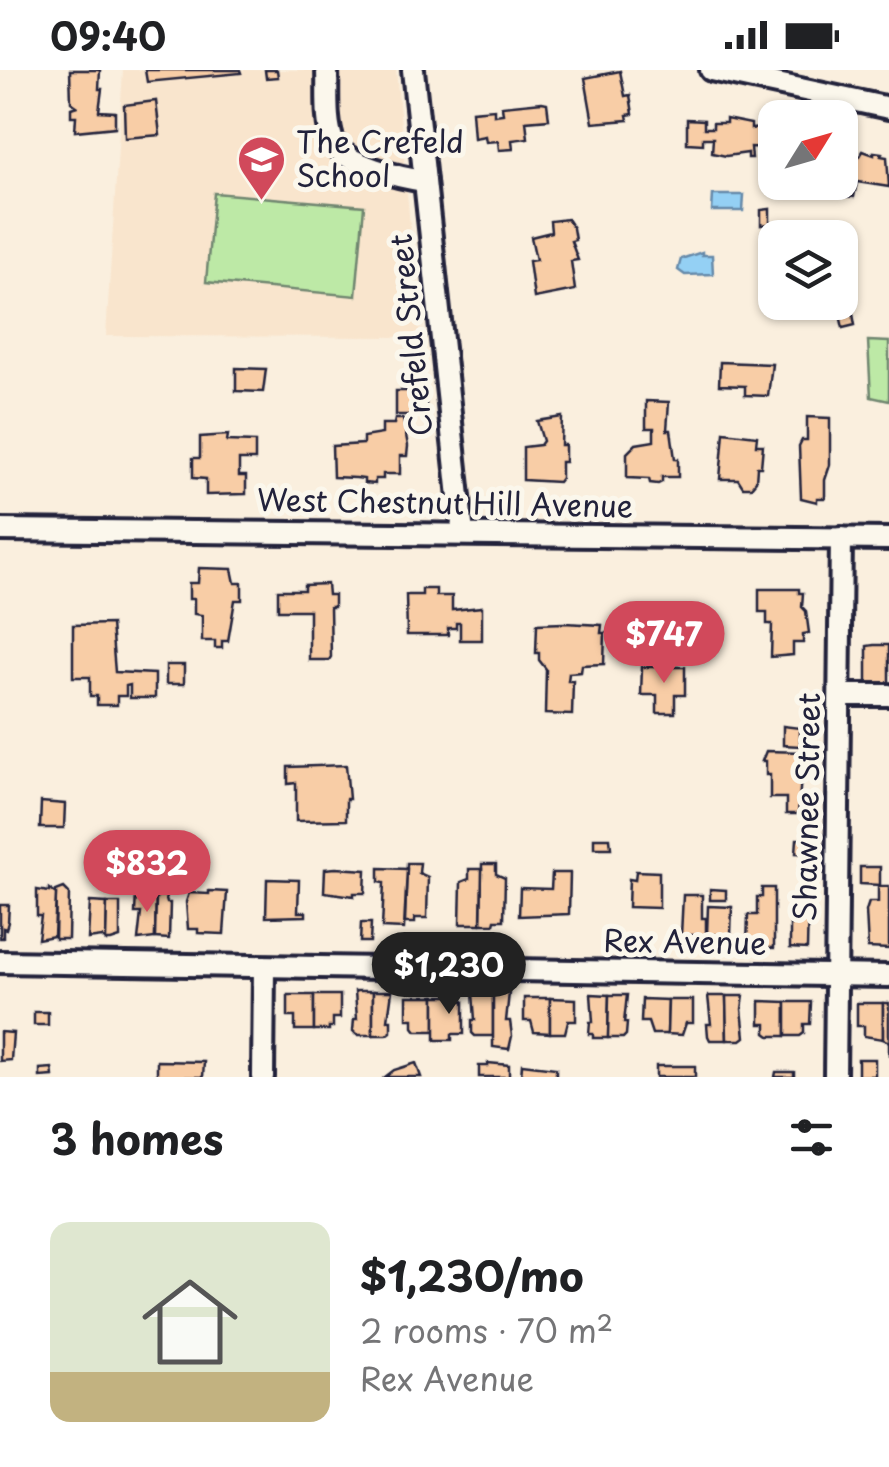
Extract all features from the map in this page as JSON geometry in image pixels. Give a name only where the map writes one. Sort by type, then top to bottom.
[{"type":"street","points":[[327,70],[332,140],[338,148],[385,175],[425,181]]},
{"type":"street","name":"Crefeld Street","points":[[413,70],[463,534]]},
{"type":"street","points":[[711,70],[889,108]]},
{"type":"street","name":"West Chestnut Hill Avenue","points":[[0,530],[889,539]]},
{"type":"street","name":"Shawnee Street","points":[[835,1077],[841,538]]},
{"type":"street","points":[[840,695],[889,695]]},
{"type":"street","name":"Rex Avenue","points":[[0,962],[889,976]]},
{"type":"street","points":[[263,1077],[264,967]]},
{"type":"shaded area","name":"The Crefeld School","points":[[123,70],[396,70],[420,337],[106,336]]},
{"type":"green space","points":[[214,193],[364,206],[356,296],[206,282]]},
{"type":"green space","points":[[868,341],[889,342],[889,401],[871,397]]},
{"type":"water","points":[[713,195],[744,195],[743,211],[712,211]]},
{"type":"water","points":[[702,252],[712,255],[713,274],[685,275],[678,270],[681,259]]},
{"type":"building","points":[[70,70],[100,70],[99,111],[115,112],[115,127],[75,131],[76,116],[71,116],[71,108],[77,106],[71,102]]},
{"type":"building","points":[[145,70],[240,70],[241,73],[147,82]]},
{"type":"building","points":[[265,70],[277,70],[278,77],[266,78]]},
{"type":"building","points":[[620,71],[633,114],[627,115],[628,120],[593,123],[585,78]]},
{"type":"building","points":[[156,101],[160,135],[125,138],[124,105]]},
{"type":"building","points":[[547,103],[549,119],[526,121],[528,138],[512,140],[513,149],[499,150],[498,141],[486,142],[485,136],[474,138],[472,111],[494,109],[494,115],[503,114],[502,106]]},
{"type":"building","points":[[687,119],[704,120],[704,128],[726,123],[726,119],[758,128],[758,147],[751,147],[752,158],[748,158],[748,153],[712,153],[713,138],[703,138],[703,144],[687,143]]},
{"type":"building","points":[[863,151],[887,157],[889,187],[858,182]]},
{"type":"building","points":[[770,209],[770,220],[761,220],[761,210]]},
{"type":"building","points":[[567,219],[573,228],[575,240],[571,241],[578,260],[571,261],[575,290],[534,298],[529,261],[536,260],[531,237],[551,232],[550,221]]},
{"type":"building","points":[[841,320],[854,320],[855,325],[843,328]]},
{"type":"building","points":[[720,362],[772,364],[768,396],[745,395],[745,386],[719,385]]},
{"type":"building","points":[[236,368],[266,369],[263,392],[236,391]]},
{"type":"building","points":[[396,391],[426,391],[426,415],[396,415]]},
{"type":"building","points":[[646,401],[669,402],[667,430],[671,430],[678,459],[678,477],[662,477],[658,484],[650,483],[649,479],[627,478],[627,453],[636,444],[654,441],[654,428],[646,428]]},
{"type":"building","points":[[562,417],[565,462],[561,462],[561,478],[558,482],[523,480],[523,447],[543,441],[537,421]]},
{"type":"building","points":[[807,417],[830,418],[825,498],[817,498],[817,502],[801,498],[799,446],[807,440]]},
{"type":"building","points":[[395,419],[403,419],[408,446],[407,456],[400,456],[400,474],[383,474],[383,479],[375,479],[375,484],[364,483],[364,479],[333,477],[332,446],[363,444],[363,437],[382,434],[382,424],[394,424]]},
{"type":"building","points":[[724,432],[757,436],[756,445],[763,445],[761,467],[757,467],[756,481],[751,487],[743,487],[738,479],[720,479]]},
{"type":"building","points":[[228,435],[227,441],[255,442],[255,460],[239,460],[239,476],[246,476],[246,494],[206,495],[206,479],[193,478],[193,458],[200,458],[200,437]]},
{"type":"building","points":[[199,568],[232,569],[235,583],[242,583],[242,600],[235,600],[228,641],[222,641],[222,648],[215,648],[215,641],[202,641],[202,615],[194,614],[194,599],[189,599],[189,583],[198,583]]},
{"type":"building","points":[[327,584],[328,595],[334,595],[334,607],[330,607],[331,657],[309,660],[309,610],[278,610],[278,590],[304,590],[304,585]]},
{"type":"building","points":[[422,589],[436,589],[436,596],[452,596],[452,610],[482,607],[482,640],[460,640],[460,623],[456,623],[456,628],[448,628],[448,635],[407,635],[406,595],[422,595]]},
{"type":"building","points":[[759,589],[799,589],[803,593],[802,607],[809,633],[803,634],[803,643],[793,643],[793,655],[771,657],[772,624],[767,624],[767,612],[759,612]]},
{"type":"building","points":[[642,620],[661,620],[661,656],[642,656]]},
{"type":"building","points":[[111,624],[115,672],[155,674],[155,698],[130,698],[130,685],[126,686],[126,696],[117,696],[117,705],[97,705],[97,696],[90,696],[90,677],[73,677],[73,625]]},
{"type":"building","points":[[537,624],[602,625],[604,664],[582,665],[581,672],[569,673],[568,681],[573,681],[572,715],[545,714],[546,669],[536,653]]},
{"type":"building","points":[[889,645],[889,684],[867,684],[867,646]]},
{"type":"building","points":[[166,665],[184,665],[184,684],[166,684]]},
{"type":"building","points":[[642,667],[685,667],[685,695],[675,695],[675,713],[657,713],[657,695],[641,695]]},
{"type":"building","points":[[783,726],[800,728],[800,746],[783,745]]},
{"type":"building","points":[[766,751],[803,752],[798,814],[786,814],[786,798],[770,798],[770,775],[766,775],[766,761],[762,761]]},
{"type":"building","points":[[346,765],[346,820],[296,821],[296,783],[288,784],[288,767]]},
{"type":"building","points":[[41,802],[65,804],[64,828],[40,828]]},
{"type":"building","points":[[594,838],[610,838],[611,848],[594,848]]},
{"type":"building","points":[[797,839],[816,840],[816,854],[796,853]]},
{"type":"building","points":[[407,863],[420,863],[419,873],[428,877],[427,918],[415,918],[415,923],[405,923]]},
{"type":"building","points":[[482,864],[496,864],[496,874],[505,878],[504,920],[495,920],[494,924],[481,924]]},
{"type":"building","points":[[860,867],[880,867],[880,885],[860,884]]},
{"type":"building","points":[[379,868],[407,869],[404,929],[382,928],[384,883],[379,882]]},
{"type":"building","points":[[325,869],[366,870],[365,893],[354,896],[324,892]]},
{"type":"building","points":[[469,869],[482,869],[481,924],[460,924],[461,882],[469,879]]},
{"type":"building","points":[[636,871],[659,872],[659,908],[628,907],[629,879],[635,880]]},
{"type":"building","points":[[552,873],[570,873],[569,914],[519,916],[520,888],[551,889]]},
{"type":"building","points":[[267,879],[299,880],[298,912],[306,912],[306,916],[266,917]]},
{"type":"building","points":[[878,886],[889,886],[889,949],[868,948],[866,911],[869,902],[878,902]]},
{"type":"building","points":[[64,888],[69,893],[68,939],[55,939],[56,891]]},
{"type":"building","points":[[762,888],[774,888],[774,948],[747,947],[748,915],[757,915],[757,897],[762,897]]},
{"type":"building","points":[[49,889],[56,894],[54,936],[38,939],[41,916],[37,916],[37,890]]},
{"type":"building","points":[[710,889],[726,890],[726,900],[710,900]]},
{"type":"building","points":[[156,892],[155,938],[138,940],[141,913],[135,913],[136,893]]},
{"type":"building","points":[[227,892],[224,934],[188,929],[189,893]]},
{"type":"building","points":[[683,895],[702,895],[706,935],[681,935]]},
{"type":"building","points":[[165,896],[170,903],[169,939],[155,938],[156,897]]},
{"type":"building","points":[[90,902],[107,903],[106,941],[102,937],[88,939]]},
{"type":"building","points":[[107,903],[120,903],[120,938],[111,941],[106,941]]},
{"type":"building","points":[[0,905],[9,905],[3,938],[0,938]]},
{"type":"building","points":[[708,906],[732,907],[731,935],[707,934]]},
{"type":"building","points":[[790,912],[808,912],[807,949],[790,948]]},
{"type":"building","points":[[361,923],[371,923],[370,942],[360,942]]},
{"type":"building","points":[[355,991],[373,991],[373,1035],[357,1035],[353,1031],[357,1019]]},
{"type":"building","points":[[373,991],[392,991],[388,1020],[391,1032],[387,1035],[373,1035]]},
{"type":"building","points":[[473,993],[493,993],[493,1036],[472,1033]]},
{"type":"building","points":[[493,993],[509,993],[509,1049],[493,1047]]},
{"type":"building","points":[[591,994],[609,995],[608,1038],[593,1038],[589,1034],[593,1022]]},
{"type":"building","points":[[288,995],[314,995],[314,1030],[295,1030],[295,1017],[288,1017]]},
{"type":"building","points":[[314,995],[340,995],[340,1018],[333,1018],[329,1030],[314,1030]]},
{"type":"building","points":[[609,995],[627,995],[623,1038],[608,1038]]},
{"type":"building","points":[[407,996],[435,996],[435,1031],[416,1031],[413,1019],[407,1019]]},
{"type":"building","points":[[435,996],[458,996],[458,1000],[464,1001],[464,1034],[452,1034],[452,1040],[435,1040]]},
{"type":"building","points":[[708,996],[726,996],[727,1040],[710,1040],[708,1036]]},
{"type":"building","points":[[726,996],[744,996],[745,1037],[741,1040],[727,1040]]},
{"type":"building","points":[[524,998],[550,998],[550,1033],[534,1032],[531,1021],[524,1021]]},
{"type":"building","points":[[550,998],[576,999],[576,1021],[568,1021],[565,1033],[550,1033]]},
{"type":"building","points":[[642,999],[668,1000],[667,1034],[652,1034],[648,1022],[641,1022]]},
{"type":"building","points":[[668,1000],[693,1000],[693,1023],[686,1023],[682,1035],[667,1034]]},
{"type":"building","points":[[760,1001],[786,1002],[786,1036],[766,1033],[766,1024],[760,1024]]},
{"type":"building","points":[[786,1002],[811,1002],[810,1024],[804,1024],[800,1036],[786,1036]]},
{"type":"building","points":[[857,1003],[883,1003],[883,1039],[864,1036],[864,1026],[857,1026]]},
{"type":"building","points":[[883,1003],[889,1003],[889,1042],[883,1039]]},
{"type":"building","points":[[34,1012],[48,1012],[48,1025],[34,1025]]},
{"type":"building","points":[[0,1032],[13,1033],[11,1060],[0,1061]]},
{"type":"building","points":[[858,1059],[875,1059],[875,1076],[858,1076]]},
{"type":"building","points":[[157,1061],[204,1062],[203,1077],[157,1077]]},
{"type":"building","points":[[416,1063],[421,1077],[385,1077],[394,1070]]},
{"type":"building","points":[[522,1064],[556,1068],[556,1077],[521,1077]]},
{"type":"building","points":[[509,1065],[509,1077],[479,1077],[479,1066]]},
{"type":"building","points":[[656,1066],[695,1066],[695,1077],[656,1077]]},
{"type":"building","points":[[52,1068],[53,1076],[40,1077],[40,1069]]},
{"type":"building","points":[[776,1072],[794,1072],[794,1077],[775,1077]]},
{"type":"place","name":"The Crefeld School","points":[[261,202]]}]
